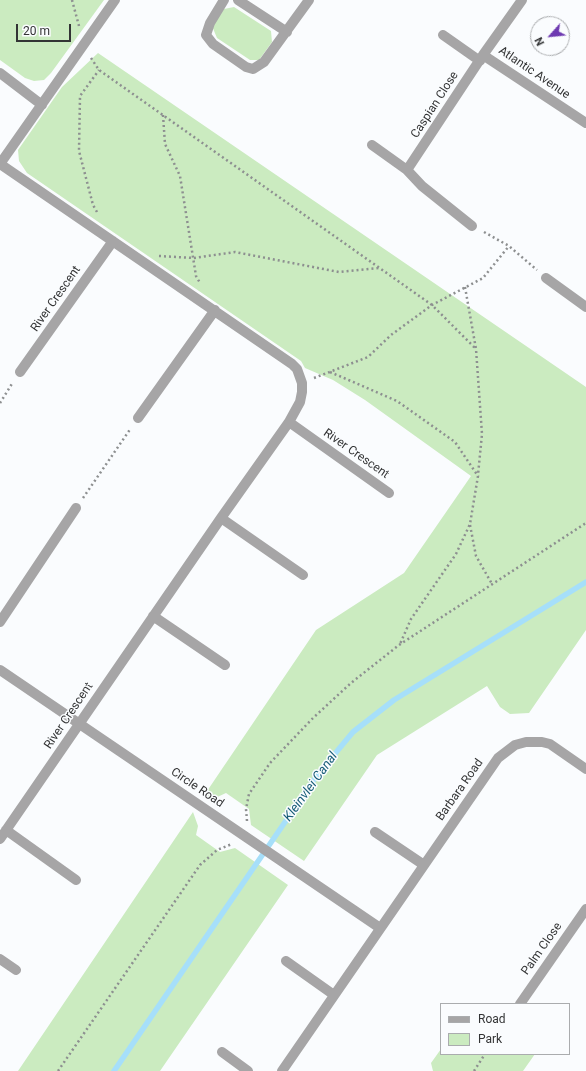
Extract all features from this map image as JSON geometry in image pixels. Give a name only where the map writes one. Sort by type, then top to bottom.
[{"type":"street","points":[[115,0],[0,164],[292,364],[297,369],[302,383]]},
{"type":"street","points":[[224,0],[210,23],[206,35],[213,44],[246,68],[253,69],[264,62],[309,0]]},
{"type":"street","points":[[238,0],[287,32]]},
{"type":"street","name":"Atlantic Avenue","points":[[482,58],[522,0]]},
{"type":"street","name":"Atlantic Avenue","points":[[443,35],[586,124]]},
{"type":"street","name":"Caspian Close","points":[[407,170],[482,58]]},
{"type":"street","points":[[0,73],[42,105]]},
{"type":"street","points":[[372,144],[407,170],[422,186],[472,226]]},
{"type":"street","name":"River Crescent","points":[[20,372],[113,241]]},
{"type":"street","points":[[546,278],[586,307]]},
{"type":"street","points":[[138,418],[214,310]]},
{"type":"street","name":"River Crescent","points":[[0,839],[220,518],[289,422],[300,402],[302,383]]},
{"type":"street","name":"River Crescent","points":[[289,422],[389,493]]},
{"type":"street","points":[[0,622],[76,508]]},
{"type":"street","points":[[220,518],[303,575]]},
{"type":"street","points":[[153,616],[225,665]]},
{"type":"street","name":"Circle Road","points":[[0,670],[380,928]]},
{"type":"street","name":"Barbara Road","points":[[282,1071],[498,758],[506,750],[526,742],[534,741],[550,744],[586,769]]},
{"type":"street","points":[[6,830],[76,880]]},
{"type":"street","points":[[375,832],[424,865]]},
{"type":"street","name":"Palm Close","points":[[521,1003],[586,909]]},
{"type":"street","points":[[0,959],[16,970]]},
{"type":"street","points":[[286,961],[334,995]]},
{"type":"street","points":[[222,1052],[248,1071]]},
{"type":"path","points":[[72,0],[83,45],[99,70],[432,305],[476,349]]},
{"type":"path","points":[[99,70],[80,96],[79,151],[93,205],[100,217]]},
{"type":"path","points":[[163,115],[165,144],[180,176],[196,276],[214,310]]},
{"type":"path","points":[[472,226],[509,246],[546,278]]},
{"type":"path","points":[[302,383],[368,357],[391,335],[432,305],[483,278],[509,246]]},
{"type":"path","points":[[150,266],[160,256],[194,258],[235,252],[339,272],[380,268]]},
{"type":"path","points":[[399,644],[411,619],[456,554],[470,524],[478,476],[482,434],[476,349],[465,287]]},
{"type":"path","points":[[0,403],[20,372]]},
{"type":"path","points":[[330,372],[397,401],[455,442],[478,476]]},
{"type":"path","points":[[76,508],[138,418]]},
{"type":"path","points":[[58,1071],[200,865],[217,850],[233,844],[241,833],[248,823],[246,809],[249,794],[270,763],[313,718],[340,693],[399,644],[586,523]]},
{"type":"path","points":[[470,524],[476,556],[492,584]]},
{"type":"path","points":[[474,1071],[485,1055]]},
{"type":"green space","points":[[0,0],[104,0],[51,73],[44,80],[34,81],[25,78],[0,60]]},
{"type":"green space","points":[[234,7],[271,31],[272,42],[259,60],[250,60],[217,38],[212,26],[224,9]]},
{"type":"green space","points":[[98,53],[586,387],[586,630],[529,713],[510,714],[500,707],[487,686],[377,755],[304,861],[251,825],[249,809],[226,793],[213,799],[203,797],[316,630],[404,573],[471,476],[365,400],[333,380],[305,368],[301,361],[27,173],[19,161],[18,150],[62,87]]},
{"type":"green space","points":[[193,812],[198,826],[196,835],[220,852],[235,848],[288,885],[160,1071],[18,1071]]},
{"type":"green space","points":[[440,1050],[440,1055],[534,1055],[523,1071],[433,1071],[431,1063]]},
{"type":"waterway","name":"Kleinvlei Canal","points":[[114,1071],[318,774],[353,732],[394,700],[586,582]]}]
